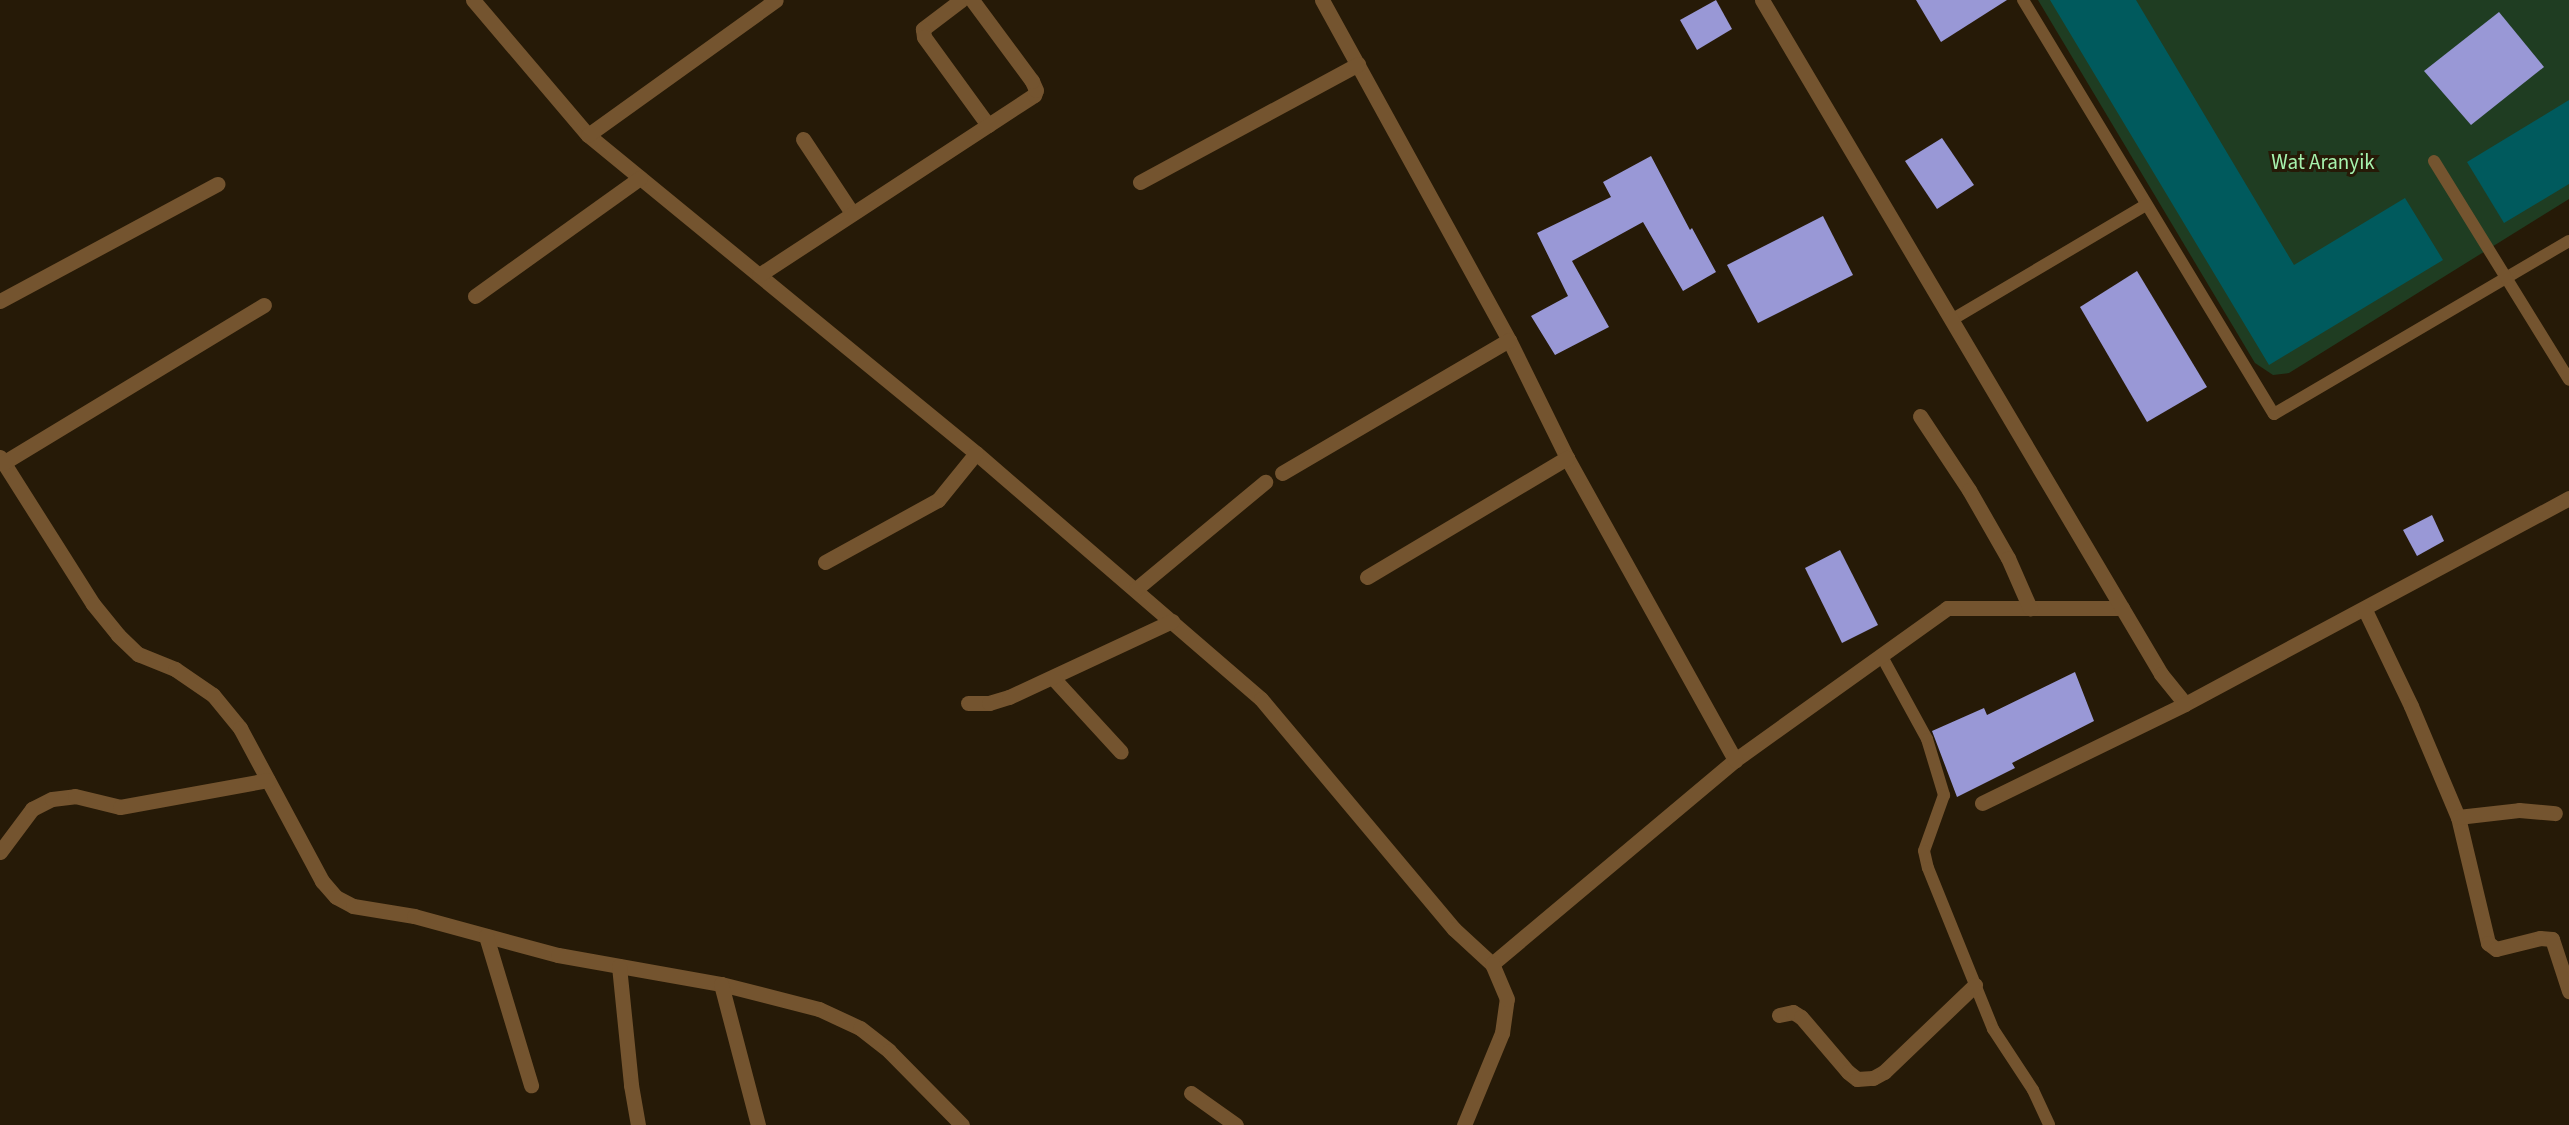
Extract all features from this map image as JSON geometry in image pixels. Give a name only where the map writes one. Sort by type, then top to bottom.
[{"type":"street","points":[[473,0],[588,135],[976,453],[1261,699],[1454,929],[1492,964],[1506,999],[1502,1033],[1464,1125]]},
{"type":"street","points":[[588,135],[776,0]]},
{"type":"street","points":[[961,0],[923,29],[924,37],[988,125]]},
{"type":"street","points":[[759,275],[1034,95],[1036,90],[972,0]]},
{"type":"street","points":[[1322,0],[1509,340],[1567,458],[1735,760]]},
{"type":"street","points":[[1762,0],[2161,674],[2185,704]]},
{"type":"street","points":[[1140,182],[1358,64]]},
{"type":"street","points":[[803,139],[852,213]]},
{"type":"street","points":[[475,296],[640,178]]},
{"type":"street","points":[[0,301],[217,184]]},
{"type":"street","points":[[264,305],[2,460],[93,604],[118,636],[138,654],[175,669],[213,695],[240,728],[322,881],[336,897],[354,906],[414,916],[558,955],[721,984],[819,1009],[860,1028],[890,1051],[962,1125]]},
{"type":"street","points":[[1282,472],[1509,340]]},
{"type":"street","points":[[1920,416],[1975,500],[2008,558],[2030,608]]},
{"type":"street","points":[[825,562],[938,500],[976,453]]},
{"type":"street","points":[[1367,577],[1567,458]]},
{"type":"street","points":[[1136,589],[1265,482]]},
{"type":"street","points":[[1982,803],[2185,704],[2365,610],[2569,498]]},
{"type":"street","points":[[1492,964],[1735,760],[1947,608],[2122,608]]},
{"type":"street","points":[[2365,610],[2411,706],[2458,817],[2488,943],[2496,949],[2540,938],[2552,939],[2569,991]]},
{"type":"street","points":[[968,703],[989,703],[1053,678],[1172,621]]},
{"type":"street","points":[[1053,678],[1121,752]]},
{"type":"street","points":[[0,852],[32,809],[52,799],[75,796],[120,807],[268,780]]},
{"type":"street","points":[[2458,817],[2519,810],[2555,813]]},
{"type":"street","points":[[486,936],[531,1085]]},
{"type":"street","points":[[619,966],[631,1085],[638,1125]]},
{"type":"street","points":[[721,984],[758,1125]]},
{"type":"street","points":[[1779,1015],[1792,1012],[1801,1017],[1848,1072],[1857,1079],[1873,1078],[1884,1072],[1975,985]]},
{"type":"street","points":[[1191,1093],[1236,1125]]},
{"type":"lane","points":[[2023,0],[2274,414],[2569,241]]},
{"type":"lane","points":[[2434,161],[2569,380]]},
{"type":"lane","points":[[1953,320],[2146,205]]},
{"type":"lane","points":[[1881,655],[1926,739],[1944,795],[1924,851],[1928,868],[1993,1029],[2033,1090],[2049,1125]]},
{"type":"green space","name":"Wat Aranyik","points":[[2038,0],[2569,0],[2569,199],[2289,373],[2273,375],[2255,363]]},
{"type":"water","points":[[2050,0],[2136,0],[2294,265],[2405,198],[2443,260],[2269,365]]},
{"type":"water","points":[[2569,100],[2569,184],[2504,223],[2467,162]]},
{"type":"building","points":[[1716,0],[1732,29],[1697,50],[1680,20]]},
{"type":"building","points":[[1916,0],[2007,0],[1941,42]]},
{"type":"building","points":[[2499,12],[2544,67],[2471,125],[2424,71]]},
{"type":"building","points":[[1942,138],[1974,185],[1937,209],[1905,161]]},
{"type":"building","points":[[1651,156],[1690,230],[1692,228],[1716,272],[1683,291],[1643,222],[1572,261],[1609,327],[1555,355],[1531,316],[1568,296],[1537,233],[1611,197],[1603,182]]},
{"type":"building","points":[[1823,216],[1853,275],[1758,323],[1727,265]]},
{"type":"building","points":[[2137,271],[2207,387],[2147,422],[2080,307]]},
{"type":"building","points":[[2432,515],[2444,541],[2417,556],[2403,530]]},
{"type":"building","points":[[1840,550],[1878,625],[1842,643],[1805,568]]},
{"type":"building","points":[[2075,672],[2094,721],[2012,763],[2015,768],[1957,797],[1932,731],[1984,708],[1987,715]]}]
